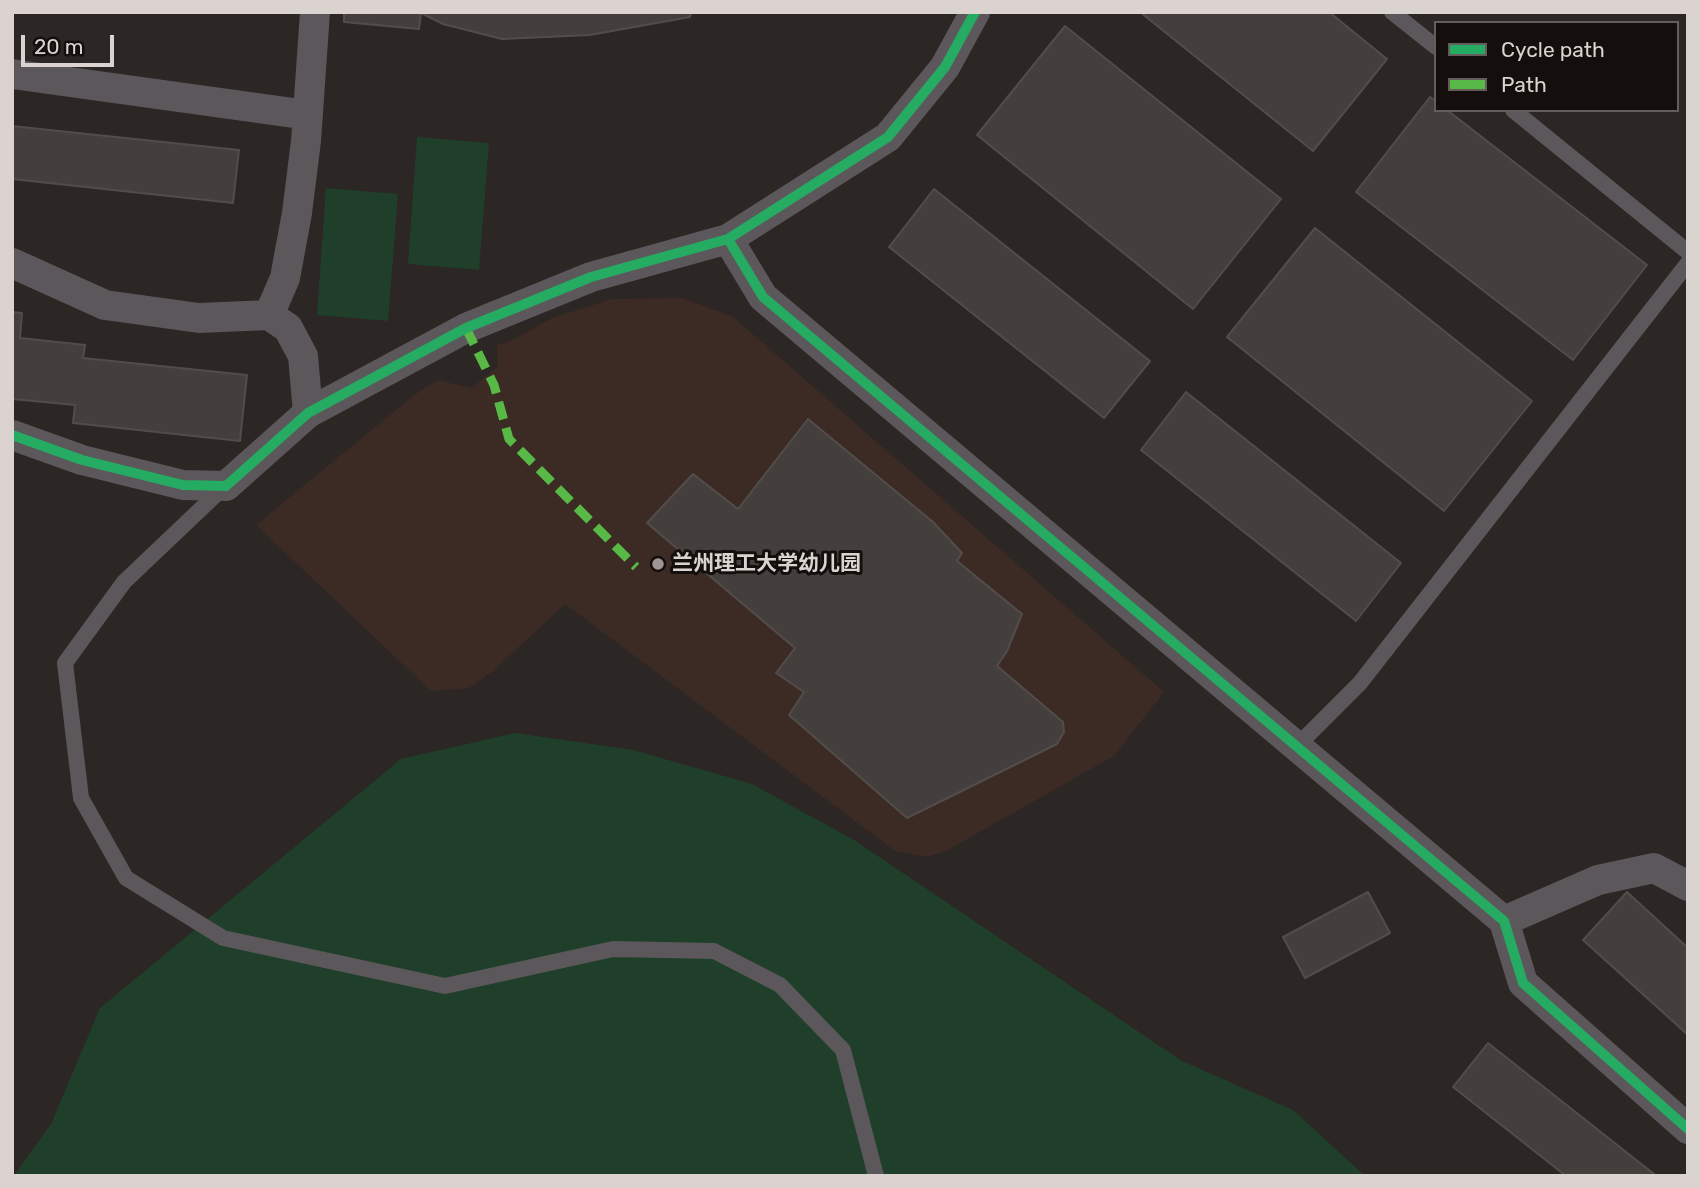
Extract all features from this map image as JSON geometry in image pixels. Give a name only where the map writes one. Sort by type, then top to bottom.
[{"type":"street","points":[[269,315],[285,278],[297,212],[308,115],[315,12]]},
{"type":"street","points":[[12,435],[82,460],[183,485],[226,486],[308,414],[466,328],[591,276],[728,239],[888,137],[945,67],[975,12]]},
{"type":"street","points":[[12,74],[308,115]]},
{"type":"street","points":[[728,239],[763,297],[1504,921],[1523,983],[1688,1129]]},
{"type":"street","points":[[12,263],[105,305],[199,318],[269,315],[288,328],[303,356],[308,414]]},
{"type":"street","points":[[1504,921],[1598,880],[1654,868],[1688,886]]},
{"type":"lane","points":[[1392,12],[1434,45]]},
{"type":"lane","points":[[1515,112],[1688,252]]},
{"type":"lane","points":[[1297,746],[1360,683],[1688,263]]},
{"type":"lane","points":[[226,486],[124,582],[65,663],[81,798],[126,878],[223,939],[445,986],[613,949],[714,951],[780,985],[843,1050],[876,1176]]},
{"type":"shaded area","name":"兰州理工大学幼儿园","points":[[681,298],[732,316],[1164,692],[1114,756],[946,851],[926,857],[895,851],[565,604],[492,672],[469,688],[431,691],[256,525],[414,395],[438,380],[472,388],[498,366],[497,345],[511,341],[552,318],[612,299]]},
{"type":"green space","points":[[417,137],[489,143],[479,270],[408,264]]},
{"type":"green space","points":[[326,188],[398,194],[388,321],[317,315]]},
{"type":"green space","points":[[515,733],[633,750],[752,784],[854,840],[1182,1061],[1293,1110],[1365,1176],[14,1176],[51,1124],[100,1008],[401,759]]},
{"type":"building","points":[[344,12],[691,12],[690,17],[590,35],[502,39],[443,24],[421,13],[419,29],[344,22]]},
{"type":"building","points":[[1140,12],[1329,12],[1387,59],[1313,151]]},
{"type":"building","points":[[1065,26],[1281,199],[1193,309],[977,135]]},
{"type":"building","points":[[1430,97],[1434,100],[1434,112],[1450,112],[1647,265],[1573,360],[1356,192]]},
{"type":"building","points":[[12,126],[239,150],[233,203],[12,179]]},
{"type":"building","points":[[934,189],[1150,361],[1104,418],[889,247]]},
{"type":"building","points":[[1315,228],[1532,401],[1444,511],[1227,337]]},
{"type":"building","points":[[12,312],[22,313],[20,338],[85,345],[83,358],[247,375],[240,441],[73,423],[75,405],[12,399]]},
{"type":"building","points":[[1186,392],[1401,563],[1356,621],[1141,450]]},
{"type":"building","points":[[808,419],[933,522],[962,553],[957,561],[1022,614],[1007,651],[997,666],[1063,722],[1064,732],[1057,744],[907,818],[789,715],[804,692],[776,673],[795,648],[647,523],[693,474],[738,509]]},
{"type":"building","points":[[1368,892],[1390,933],[1305,978],[1283,937]]},
{"type":"building","points":[[1627,892],[1688,948],[1688,1035],[1583,940]]},
{"type":"building","points":[[1488,1043],[1654,1174],[1653,1176],[1566,1176],[1453,1087]]},
{"type":"marked path","points":[[466,328],[494,385],[509,439],[636,567]]},
{"type":"cycle path","points":[[12,435],[82,460],[183,485],[226,486],[308,413],[466,328],[591,277],[728,239],[888,137],[945,67],[975,12]]},
{"type":"cycle path","points":[[728,239],[763,297],[1504,921],[1523,983],[1688,1129]]},
{"type":"place","name":"兰州理工大学幼儿园","points":[[658,564]]}]
